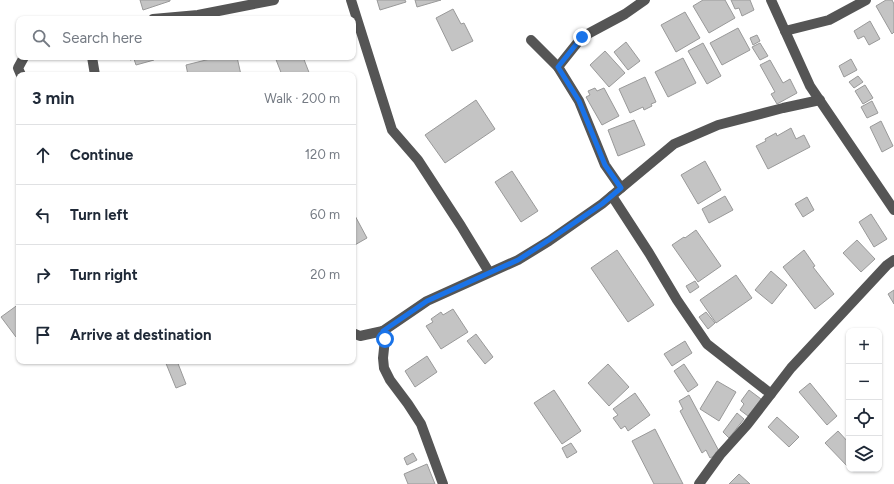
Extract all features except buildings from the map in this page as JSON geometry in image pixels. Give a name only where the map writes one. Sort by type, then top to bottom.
[{"type":"street","points":[[187,16],[274,0]]},
{"type":"street","points":[[351,0],[392,130],[418,160],[489,272]]},
{"type":"street","points":[[558,67],[582,37],[625,14],[645,0]]},
{"type":"street","points":[[771,0],[810,86],[894,210]]},
{"type":"street","points":[[785,32],[829,20],[866,0]]},
{"type":"street","points":[[531,40],[558,67],[579,101],[605,165],[621,188]]},
{"type":"street","points":[[20,72],[18,68],[22,60]]},
{"type":"street","points":[[92,60],[94,72]]},
{"type":"street","points":[[356,335],[360,336],[383,331],[427,301],[518,260],[612,196],[674,144],[718,125],[820,100]]},
{"type":"street","points":[[612,196],[677,300],[707,344],[771,394]]},
{"type":"street","points":[[699,484],[720,455],[747,425],[791,368],[887,265],[894,260]]},
{"type":"street","points":[[383,331],[385,339],[383,358],[384,368],[390,380],[421,424],[443,484]]},
{"type":"route","points":[[385,339],[383,331],[427,301],[518,260],[602,204],[621,188],[605,165],[579,101],[558,67],[582,37]]}]
